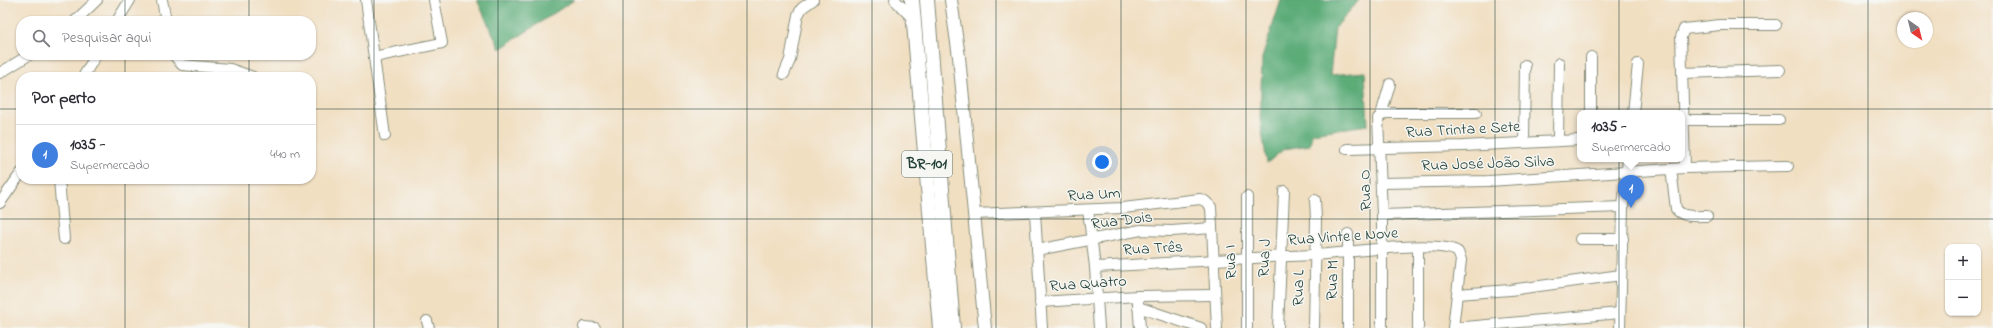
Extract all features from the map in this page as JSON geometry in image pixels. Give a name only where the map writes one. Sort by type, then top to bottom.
[{"type":"highway","name":"BR-101","points":[[912,0],[940,328]]},
{"type":"highway","name":"BR-101","points":[[928,2],[953,328]]},
{"type":"main road","points":[[951,0],[959,57],[985,328]]},
{"type":"street","points":[[80,16],[96,0]]},
{"type":"street","points":[[120,16],[130,0]]},
{"type":"street","points":[[162,0],[165,16]]},
{"type":"street","points":[[366,0],[385,136]]},
{"type":"street","points":[[374,56],[442,43],[434,0]]},
{"type":"street","points":[[784,74],[790,60],[798,15],[802,8],[813,0]]},
{"type":"street","points":[[896,0],[914,20]]},
{"type":"street","points":[[1683,110],[1681,37],[1684,29],[1696,26],[1776,25]]},
{"type":"street","points":[[1591,57],[1591,110]]},
{"type":"street","points":[[1,72],[21,60]]},
{"type":"street","points":[[86,72],[93,60]]},
{"type":"street","points":[[178,60],[182,65],[230,69],[239,72]]},
{"type":"street","points":[[1558,141],[1559,63]]},
{"type":"street","points":[[1633,110],[1638,64]]},
{"type":"street","points":[[1524,142],[1525,65]]},
{"type":"street","points":[[1682,73],[1780,70]]},
{"type":"street","name":"Rua O","points":[[1382,328],[1380,119],[1390,84]]},
{"type":"street","points":[[1380,119],[1385,113],[1476,113]]},
{"type":"street","points":[[1685,120],[1779,120]]},
{"type":"street","name":"Rua Trinta e Sete","points":[[1347,149],[1380,149],[1577,140]]},
{"type":"street","points":[[1685,152],[1686,168]]},
{"type":"street","points":[[1620,328],[1623,207],[1628,162]]},
{"type":"street","name":"Rua José João Silva","points":[[1381,183],[1489,181],[1686,168],[1788,166]]},
{"type":"street","points":[[1672,169],[1676,210],[1682,214],[1707,216]]},
{"type":"street","points":[[0,203],[16,180]]},
{"type":"street","points":[[59,184],[64,239]]},
{"type":"street","name":"Rua J","points":[[1278,328],[1284,190]]},
{"type":"street","name":"Rua I","points":[[1247,197],[1247,328]]},
{"type":"street","name":"Rua Um","points":[[974,214],[1034,213],[1123,208],[1200,199],[1205,201],[1211,208],[1212,228]]},
{"type":"street","name":"Rua L","points":[[1314,328],[1315,200]]},
{"type":"street","name":"Rua Vinte e Nove","points":[[1382,215],[1623,207]]},
{"type":"street","points":[[1088,210],[1095,267],[1098,328]]},
{"type":"street","points":[[1034,213],[1042,328]]},
{"type":"street","points":[[1212,228],[1214,294],[1217,328]]},
{"type":"street","name":"Rua Dois","points":[[1037,250],[1141,230],[1172,231],[1212,228]]},
{"type":"street","name":"Rua M","points":[[1348,234],[1348,328]]},
{"type":"street","points":[[1580,239],[1623,239]]},
{"type":"street","name":"Rua Vinte e Nove","points":[[1213,260],[1314,255],[1382,248],[1447,246],[1454,249],[1460,255],[1461,266],[1458,294]]},
{"type":"street","points":[[1418,247],[1418,328]]},
{"type":"street","name":"Rua Três","points":[[1095,267],[1213,260]]},
{"type":"street","points":[[1620,312],[1454,328],[1458,294],[1510,290],[1621,275]]},
{"type":"street","name":"Rua Quatro","points":[[1040,302],[1138,296],[1214,294]]},
{"type":"street","name":"Rua Quatro","points":[[1138,296],[1140,328]]},
{"type":"street","points":[[1138,307],[1201,328]]},
{"type":"green space","points":[[477,0],[574,0],[500,49]]},
{"type":"green space","points":[[1281,0],[1359,0],[1335,28],[1330,75],[1365,72],[1368,125],[1312,133],[1310,145],[1284,149],[1267,163],[1260,120],[1262,58]]},
{"type":"place","name":"1035 -","points":[[1631,208]]}]
